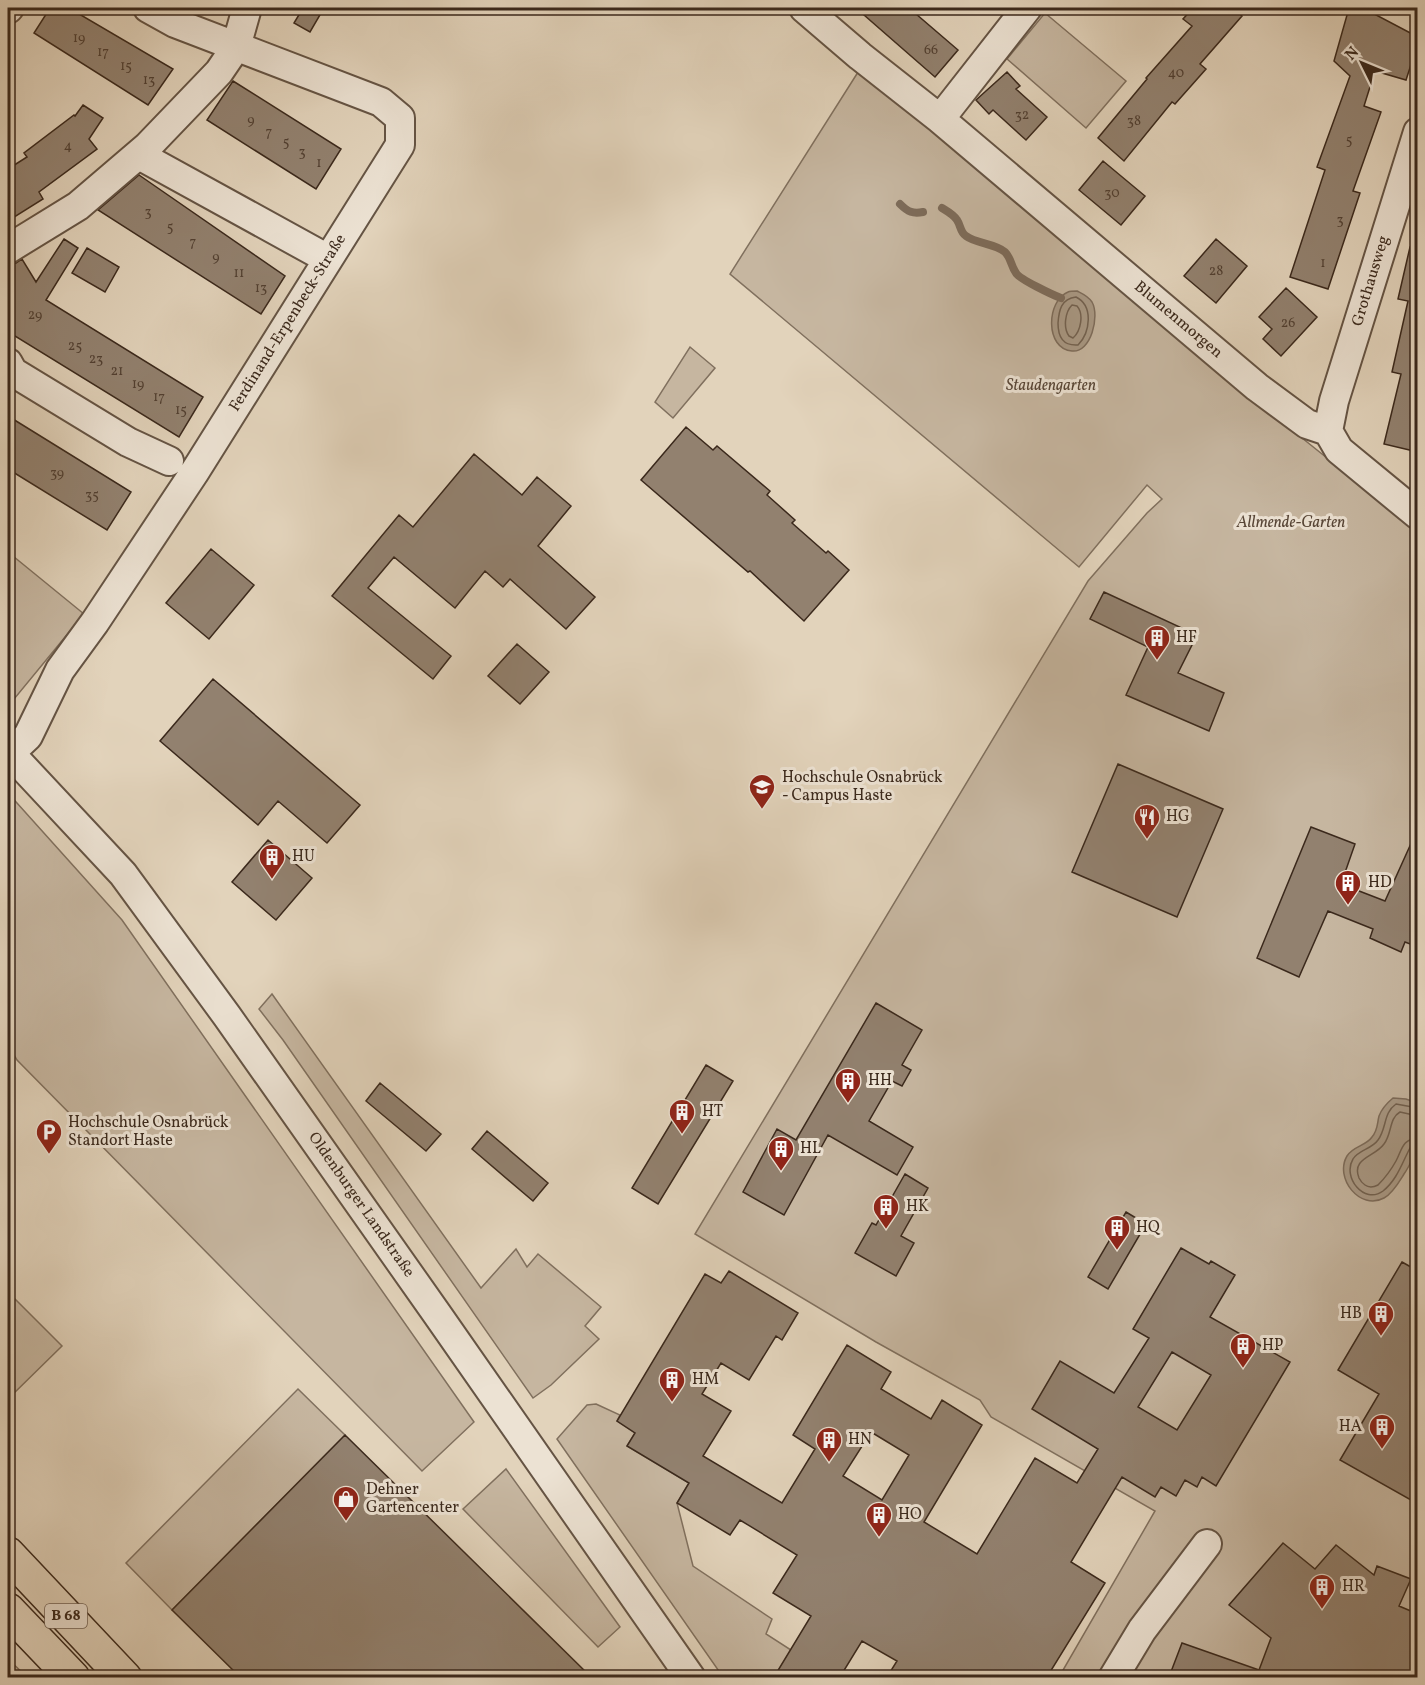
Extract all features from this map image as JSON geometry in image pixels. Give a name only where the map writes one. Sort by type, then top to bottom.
[{"type":"highway","name":"B 68","points":[[8,1554],[125,1677]]},
{"type":"highway","name":"B 68","points":[[8,1610],[73,1677]]},
{"type":"street","name":"Ferdinand-Erpenbeck-Straße","points":[[9,752],[28,736],[60,670],[95,622],[194,473],[400,145],[400,118],[381,102],[236,47],[175,22],[148,8]]},
{"type":"street","points":[[8,249],[78,206],[139,155],[219,72],[236,47],[247,8]]},
{"type":"street","name":"Blumenmorgen","points":[[804,8],[940,119],[1257,387],[1307,424],[1328,431]]},
{"type":"street","points":[[940,119],[1027,8]]},
{"type":"street","name":"Grothausweg","points":[[1328,431],[1334,401],[1418,132]]},
{"type":"street","points":[[139,155],[328,259]]},
{"type":"street","points":[[8,363],[13,372],[128,442],[169,461]]},
{"type":"street","points":[[1328,431],[1339,450],[1418,515]]},
{"type":"street","name":"Oldenburger Landstraße","points":[[9,752],[123,874],[234,1026],[691,1677]]},
{"type":"street","points":[[1113,1677],[1142,1630],[1208,1544]]},
{"type":"green space","points":[[1045,13],[1126,81],[1086,128],[1007,59]]},
{"type":"green space","points":[[860,69],[1262,406],[1417,530],[1417,1677],[1059,1677],[1155,1511],[991,1417],[980,1400],[876,1342],[695,1234],[1088,581],[1162,499],[1147,485],[1079,567],[730,274]]},
{"type":"green space","points":[[690,347],[715,368],[673,418],[655,402]]},
{"type":"green space","points":[[8,552],[84,614],[10,704],[8,702]]},
{"type":"green space","points":[[8,793],[122,920],[474,1422],[422,1471],[17,1060],[8,1044]]},
{"type":"green space","points":[[272,994],[481,1288],[516,1249],[527,1267],[538,1254],[601,1307],[585,1326],[599,1339],[551,1385],[533,1398],[259,1009]]},
{"type":"green space","points":[[8,1292],[62,1346],[8,1399]]},
{"type":"green space","points":[[298,1389],[345,1435],[172,1610],[126,1563]]},
{"type":"green space","points":[[596,1404],[620,1415],[617,1421],[635,1433],[627,1446],[689,1483],[677,1503],[693,1566],[772,1619],[766,1634],[791,1650],[777,1673],[784,1677],[723,1677],[557,1439],[587,1405]]},
{"type":"green space","points":[[506,1469],[620,1627],[598,1647],[463,1509]]},
{"type":"green space","points":[[8,1659],[27,1677],[8,1677]]},
{"type":"water","points":[[1077,291],[1092,302],[1095,316],[1089,340],[1079,350],[1072,351],[1063,348],[1057,342],[1053,334],[1052,314],[1061,297],[1069,292]]},
{"type":"water","points":[[1393,1098],[1417,1103],[1418,1145],[1408,1168],[1390,1193],[1375,1201],[1366,1200],[1352,1190],[1344,1174],[1344,1165],[1347,1156],[1374,1134],[1380,1113]]},
{"type":"building","points":[[50,8],[69,8],[173,69],[148,105],[34,33]]},
{"type":"building","points":[[303,8],[324,8],[310,32],[294,23]]},
{"type":"building","points":[[856,8],[909,8],[958,50],[935,77]]},
{"type":"building","points":[[1193,8],[1233,8],[1242,16],[1200,64],[1206,69],[1175,104],[1172,102],[1124,161],[1098,138],[1146,78],[1192,26],[1183,19]]},
{"type":"building","points":[[1349,8],[1363,8],[1418,37],[1418,43],[1406,80],[1375,71],[1364,106],[1381,112],[1353,191],[1360,193],[1328,289],[1290,277],[1325,170],[1317,167],[1350,76],[1334,61]]},
{"type":"building","points":[[1007,72],[1020,86],[1016,89],[1047,117],[1026,140],[993,110],[989,114],[976,100]]},
{"type":"building","points":[[233,81],[341,149],[316,189],[207,120]]},
{"type":"building","points":[[83,105],[103,118],[89,139],[97,149],[39,192],[43,199],[8,221],[8,169],[27,157],[24,153],[75,116]]},
{"type":"building","points":[[1103,161],[1145,196],[1121,225],[1079,190]]},
{"type":"building","points":[[139,175],[285,276],[261,314],[98,210]]},
{"type":"building","points":[[64,239],[78,248],[46,300],[203,397],[179,437],[10,333],[14,324],[8,320],[8,265],[22,259],[36,282]]},
{"type":"building","points":[[1216,239],[1247,266],[1216,303],[1184,276]]},
{"type":"building","points":[[1410,247],[1418,248],[1418,452],[1384,444],[1401,374],[1392,372],[1408,301],[1398,299]]},
{"type":"building","points":[[87,248],[119,267],[105,292],[72,273]]},
{"type":"building","points":[[1286,288],[1317,317],[1281,356],[1263,339],[1272,329],[1259,317]]},
{"type":"building","points":[[8,416],[131,492],[107,530],[8,469]]},
{"type":"building","points":[[686,427],[713,450],[717,446],[770,491],[767,495],[795,520],[792,523],[849,570],[804,621],[750,571],[748,572],[641,480]]},
{"type":"building","points":[[474,454],[522,495],[537,477],[571,506],[538,546],[595,597],[566,629],[510,579],[503,587],[485,571],[455,608],[394,557],[368,588],[451,656],[433,679],[332,596],[399,515],[413,527]]},
{"type":"building","points":[[211,549],[254,585],[209,639],[166,603]]},
{"type":"building","name":"HF","points":[[1104,592],[1197,635],[1178,673],[1224,693],[1209,731],[1126,695],[1148,647],[1090,619]]},
{"type":"building","points":[[517,644],[549,672],[520,704],[488,676]]},
{"type":"building","points":[[213,679],[360,805],[327,843],[278,801],[258,825],[160,741]]},
{"type":"building","name":"HG","points":[[1118,764],[1223,809],[1177,917],[1072,872]]},
{"type":"building","name":"HD","points":[[1311,827],[1355,844],[1341,884],[1385,901],[1418,828],[1418,947],[1405,942],[1401,952],[1370,938],[1373,929],[1328,911],[1299,977],[1257,958]]},
{"type":"building","name":"HU","points":[[268,840],[312,878],[276,920],[232,882]]},
{"type":"building","name":"HH","points":[[876,1003],[922,1030],[902,1065],[911,1070],[902,1086],[892,1081],[869,1121],[913,1147],[897,1175],[828,1135],[784,1215],[743,1192],[777,1129],[796,1140]]},
{"type":"building","name":"HT","points":[[706,1065],[733,1081],[658,1204],[632,1188]]},
{"type":"building","points":[[380,1083],[441,1134],[426,1151],[366,1101]]},
{"type":"building","points":[[487,1131],[548,1183],[533,1201],[472,1149]]},
{"type":"building","name":"HK","points":[[905,1174],[928,1188],[901,1236],[914,1243],[896,1276],[855,1253],[872,1223],[876,1225]]},
{"type":"building","name":"HQ","points":[[1126,1212],[1146,1224],[1108,1289],[1088,1277]]},
{"type":"building","points":[[1181,1248],[1235,1275],[1210,1317],[1290,1362],[1216,1486],[1202,1477],[1197,1487],[1185,1480],[1176,1496],[1161,1487],[1155,1497],[1122,1477],[1071,1562],[1105,1583],[1047,1677],[887,1677],[897,1661],[862,1641],[840,1677],[774,1677],[811,1616],[773,1593],[797,1555],[740,1520],[730,1535],[677,1503],[689,1483],[627,1446],[635,1433],[617,1421],[705,1274],[721,1283],[729,1271],[798,1313],[782,1340],[776,1336],[749,1380],[721,1363],[702,1394],[731,1411],[703,1456],[782,1503],[815,1449],[793,1435],[847,1345],[891,1372],[881,1389],[931,1419],[942,1400],[982,1425],[924,1522],[977,1554],[1035,1458],[1077,1483],[1098,1449],[1032,1409],[1060,1361],[1114,1393],[1149,1338],[1133,1329]],"holes":[[[1172,1352],[1211,1375],[1177,1430],[1138,1407]],[[871,1432],[909,1455],[882,1500],[843,1476]]]},
{"type":"building","points":[[1402,1262],[1418,1271],[1418,1504],[1340,1460],[1379,1394],[1338,1370]]},
{"type":"building","name":"Dehner Gartencenter","points":[[345,1435],[591,1677],[240,1677],[172,1610]]},
{"type":"building","name":"HR","points":[[1283,1543],[1315,1569],[1336,1545],[1374,1575],[1377,1566],[1411,1579],[1399,1606],[1418,1614],[1418,1677],[1169,1677],[1182,1643],[1259,1670],[1271,1638],[1229,1605]]},
{"type":"waterway","points":[[900,204],[911,212],[923,212]]},
{"type":"waterway","points":[[942,208],[956,218],[966,236],[1005,252],[1018,276],[1061,298]]},
{"type":"place","name":"HF","points":[[1157,661]]},
{"type":"place","name":"Hochschule Osnabrück - Campus Haste","points":[[762,810]]},
{"type":"place","name":"HG","points":[[1147,840]]},
{"type":"place","name":"HU","points":[[272,880]]},
{"type":"place","name":"HD","points":[[1348,906]]},
{"type":"place","name":"HH","points":[[848,1104]]},
{"type":"place","name":"HT","points":[[682,1135]]},
{"type":"place","name":"Hochschule Osnabrück Standort Haste","points":[[49,1155]]},
{"type":"place","name":"HL","points":[[781,1172]]},
{"type":"place","name":"HK","points":[[886,1230]]},
{"type":"place","name":"HQ","points":[[1117,1251]]},
{"type":"place","name":"HB","points":[[1381,1337]]},
{"type":"place","name":"HP","points":[[1243,1369]]},
{"type":"place","name":"HM","points":[[672,1403]]},
{"type":"place","name":"HA","points":[[1382,1450]]},
{"type":"place","name":"HN","points":[[829,1463]]},
{"type":"place","name":"Dehner Gartencenter","points":[[346,1522]]},
{"type":"place","name":"HO","points":[[879,1538]]},
{"type":"place","name":"HR","points":[[1322,1610]]},
{"type":"park label","name":"Staudengarten","points":[[1051,386]]},
{"type":"park label","name":"Allmende-Garten","points":[[1291,523]]}]
